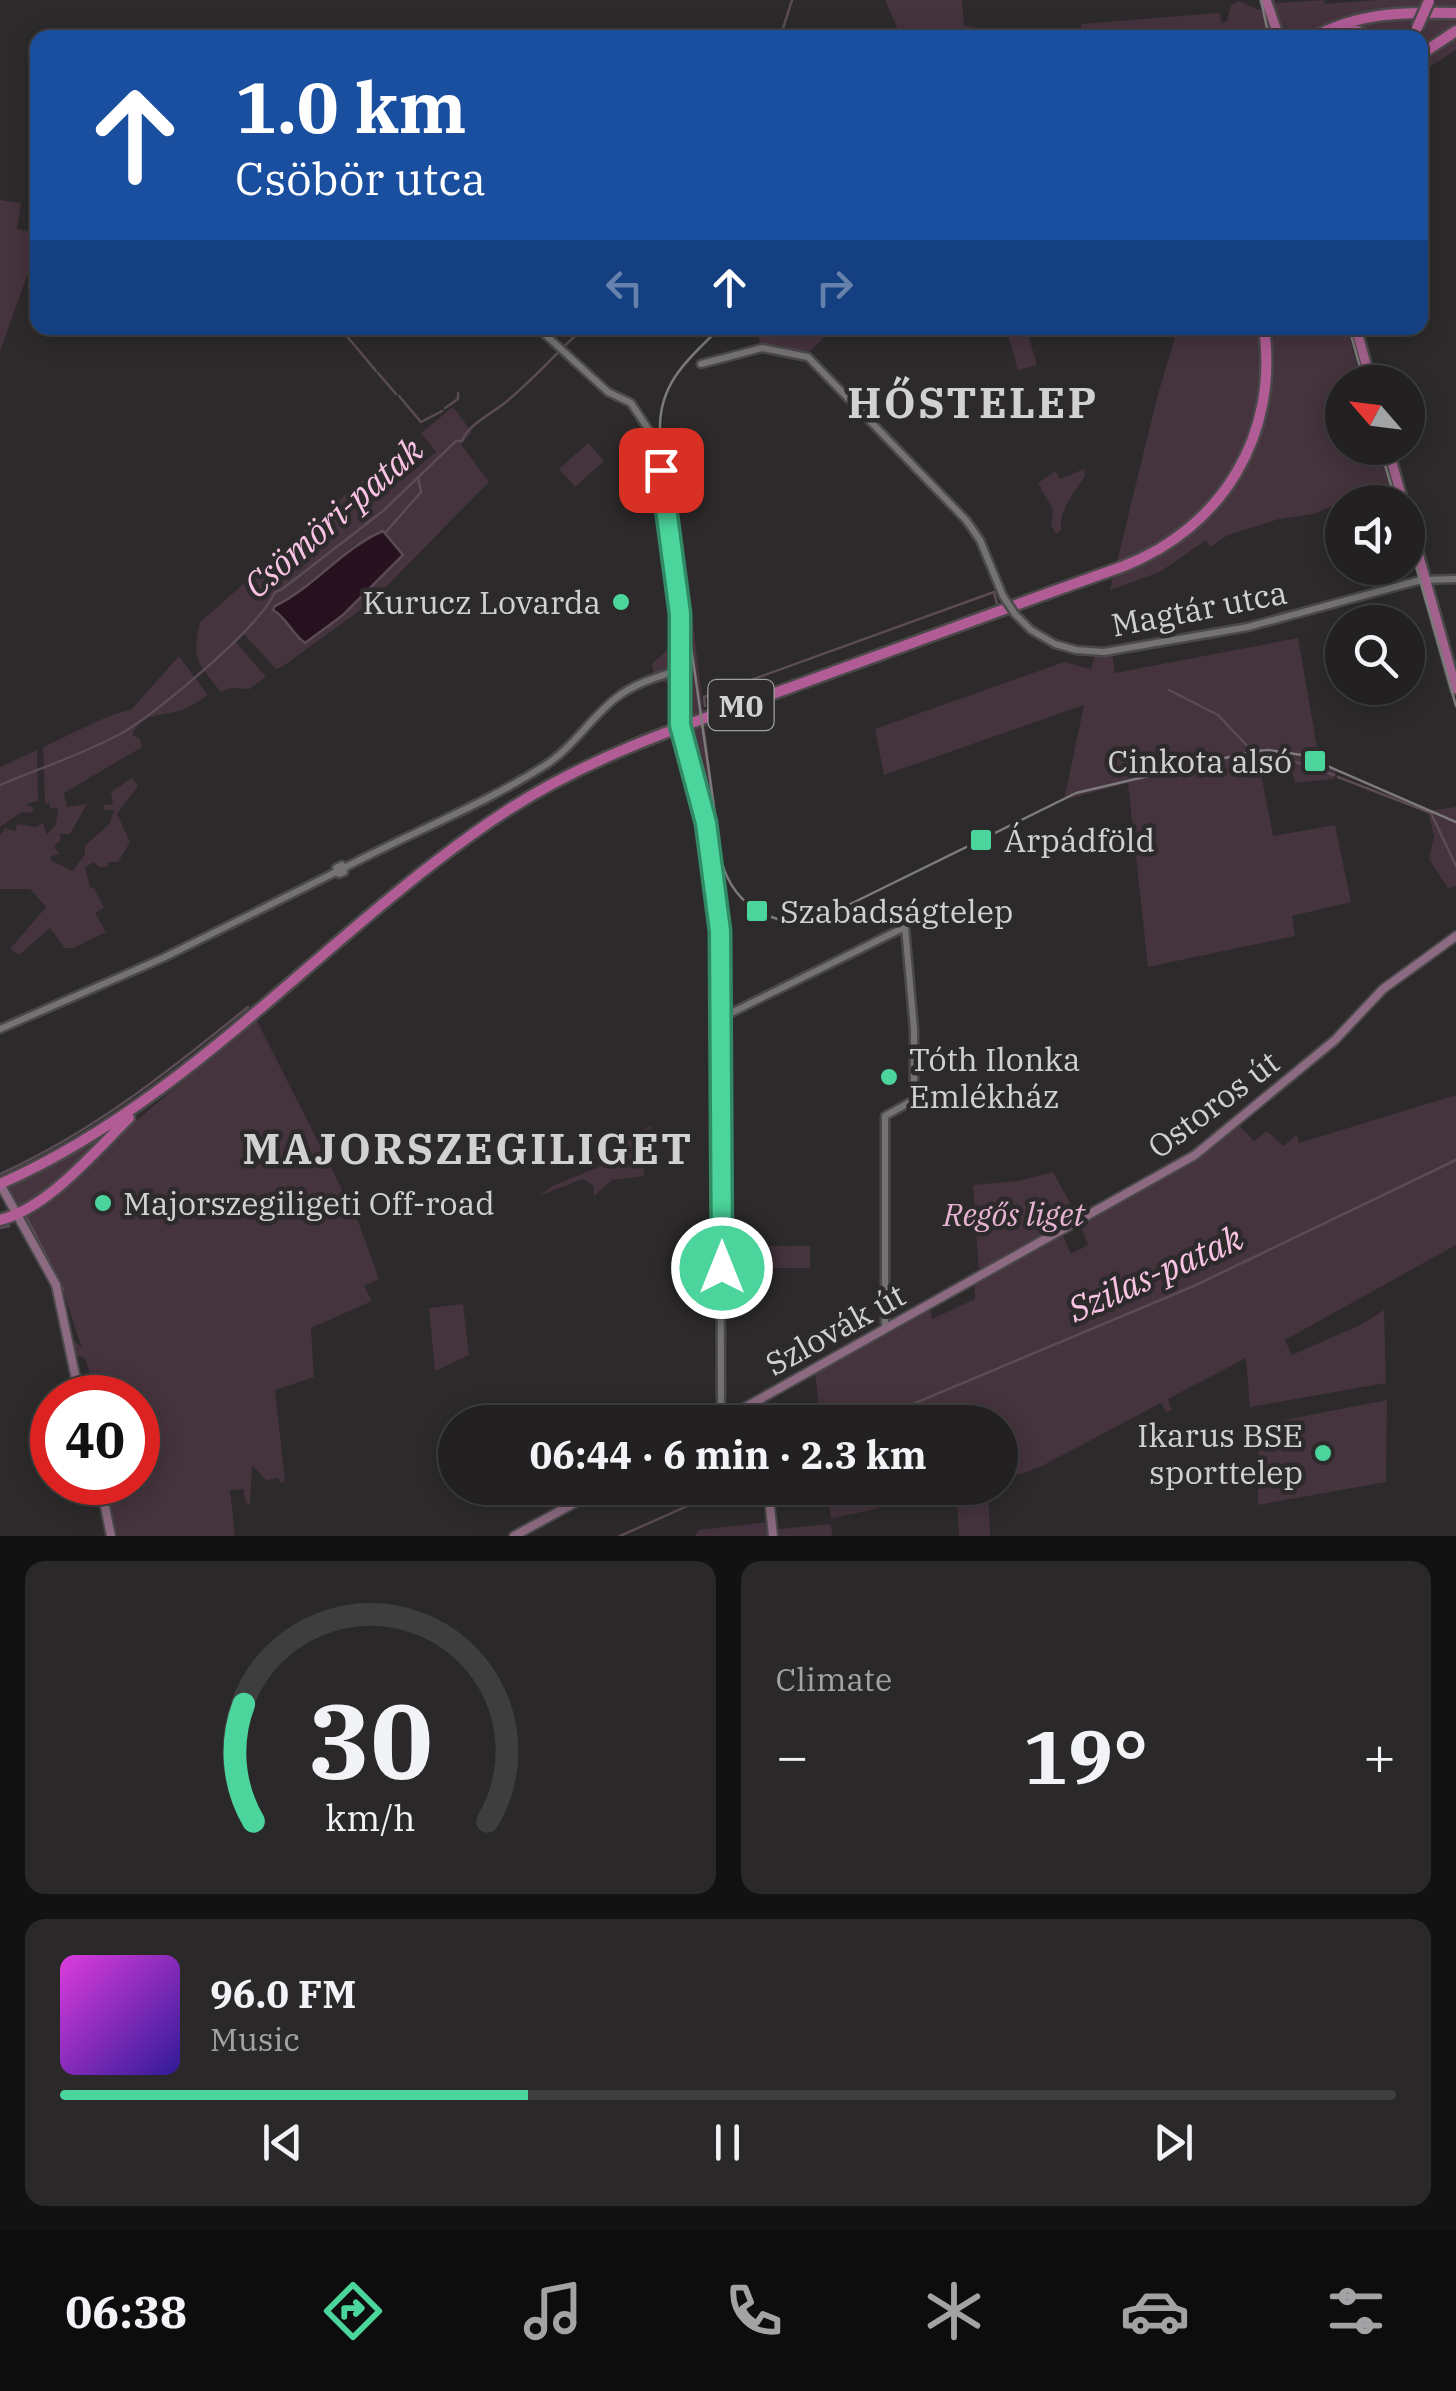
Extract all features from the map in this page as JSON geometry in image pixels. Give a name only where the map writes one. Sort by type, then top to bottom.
[{"type":"highway","points":[[1415,30],[1429,0]]},
{"type":"highway","points":[[1330,30],[1377,15],[1456,15]]},
{"type":"highway","points":[[1349,30],[1381,20],[1456,15]]},
{"type":"highway","points":[[1428,50],[1456,32]]},
{"type":"highway","name":"M0","points":[[1,1186],[146,1095],[443,852],[545,784],[594,758],[658,732],[1095,572],[1168,538],[1216,494],[1243,451],[1260,390],[1261,335]]},
{"type":"highway","name":"M0","points":[[1,1186],[77,1145],[163,1087],[447,854],[559,780],[660,735],[1124,566],[1180,536],[1218,501],[1253,444],[1267,384],[1262,335]]},
{"type":"highway","points":[[2,1220],[20,1218],[163,1087]]},
{"type":"main road","points":[[1268,0],[1277,30]]},
{"type":"main road","points":[[1358,335],[1367,365]]},
{"type":"main road","points":[[1425,576],[1456,689]]},
{"type":"main road","name":"Ostoros út","points":[[976,1278],[1207,1147],[1336,1040],[1383,989],[1456,936]]},
{"type":"main road","points":[[1,1186],[44,1260],[62,1300],[76,1375]]},
{"type":"main road","name":"Szlovák út","points":[[749,1405],[976,1278]]},
{"type":"main road","points":[[758,1400],[759,1405]]},
{"type":"main road","points":[[105,1505],[111,1536]]},
{"type":"main road","points":[[514,1536],[530,1532],[574,1505]]},
{"type":"main road","points":[[770,1505],[773,1536]]},
{"type":"street","points":[[546,335],[608,392],[634,406],[656,441],[680,614],[678,714],[706,823],[719,918],[722,1405]]},
{"type":"street","name":"Magtár utca","points":[[701,364],[758,348],[808,356],[966,520],[980,540],[1003,596],[1015,614],[1031,630],[1071,649],[1096,652],[1248,627],[1426,580],[1456,579]]},
{"type":"street","points":[[0,1028],[144,966],[542,767],[575,742],[616,698],[634,686],[680,670]]},
{"type":"street","points":[[666,675],[674,677],[678,686]]},
{"type":"street","points":[[720,1018],[904,927],[914,1029],[914,1100],[885,1116],[885,1328]]},
{"type":"green space","points":[[885,0],[962,0],[964,26],[975,27],[895,30]]},
{"type":"green space","points":[[1274,0],[1324,0],[1325,4],[1456,0],[1456,50],[1428,68],[1428,30],[1081,30],[1081,24],[1219,13],[1222,23],[1227,21],[1231,5],[1239,1],[1258,10],[1274,4]]},
{"type":"green space","points":[[0,200],[21,203],[17,229],[30,232],[30,267],[0,351]]},
{"type":"green space","points":[[759,335],[825,335],[811,351],[760,346]]},
{"type":"green space","points":[[1008,335],[1028,335],[1037,365],[1018,370]]},
{"type":"green space","points":[[1176,335],[1349,335],[1357,365],[1325,365],[1325,465],[1384,465],[1390,485],[1325,485],[1325,509],[1228,535],[1210,547],[1206,540],[1160,572],[1110,590]]},
{"type":"green space","points":[[453,407],[472,432],[461,444],[489,482],[370,603],[282,667],[276,669],[244,634],[236,642],[266,677],[249,689],[221,692],[198,660],[200,622],[385,460],[402,480],[436,452],[421,433]],"holes":[[[358,542],[296,637],[275,606],[299,593]]]},
{"type":"green space","points":[[588,443],[604,461],[575,487],[559,469]]},
{"type":"green space","points":[[1084,469],[1085,476],[1068,501],[1061,530],[1056,534],[1051,525],[1053,510],[1038,483],[1055,471],[1060,479]]},
{"type":"green space","points":[[692,615],[720,848],[704,851],[678,742],[669,723],[670,691],[666,682],[655,681],[652,664],[675,642],[675,626]]},
{"type":"green space","points":[[1298,638],[1320,764],[1336,771],[1334,779],[1295,783],[1292,770],[1280,773],[1275,752],[1257,753],[1273,836],[1335,825],[1351,902],[1292,916],[1295,936],[1148,967],[1128,783],[1064,800],[1084,705],[884,775],[875,729],[1064,662],[1091,669],[1095,654],[1112,652],[1115,673]]},
{"type":"green space","points":[[179,656],[208,695],[187,708],[143,721],[132,735],[139,738],[142,747],[64,793],[67,807],[87,804],[70,834],[59,834],[61,840],[54,846],[59,854],[50,860],[73,871],[85,854],[85,846],[110,823],[114,810],[105,810],[103,805],[113,804],[111,792],[132,778],[138,786],[117,814],[130,842],[118,862],[100,867],[93,862],[85,868],[90,887],[104,908],[95,913],[106,932],[65,948],[50,928],[19,955],[10,949],[46,907],[30,889],[0,889],[0,836],[5,828],[15,831],[17,824],[35,827],[43,823],[47,835],[56,824],[58,808],[45,804],[43,747],[99,720],[131,710]]},
{"type":"green space","points":[[37,750],[38,801],[26,804],[34,808],[32,813],[22,812],[0,827],[0,767]]},
{"type":"green space","points":[[1456,807],[1456,886],[1448,888],[1429,859],[1434,836],[1428,811]]},
{"type":"green space","points":[[256,1019],[358,1221],[379,1279],[364,1286],[372,1301],[311,1328],[314,1377],[275,1390],[285,1481],[266,1480],[252,1465],[250,1504],[246,1503],[243,1489],[230,1490],[235,1536],[114,1536],[107,1505],[160,1505],[160,1375],[87,1375],[90,1373],[85,1358],[74,1355],[71,1343],[75,1341],[82,1349],[64,1294],[25,1215]]},
{"type":"green space","points":[[1456,1095],[1456,1245],[1285,1340],[1292,1355],[1384,1310],[1386,1383],[1250,1407],[1246,1358],[1168,1399],[1172,1410],[1166,1412],[1161,1403],[1021,1474],[1018,1405],[818,1405],[815,1370],[930,1306],[932,1319],[975,1299],[974,1280],[1061,1231],[1071,1254],[1088,1245],[1079,1222],[1174,1169],[1238,1124],[1254,1141],[1267,1131],[1283,1146],[1297,1135],[1299,1143]]},
{"type":"green space","points":[[127,1117],[79,1163],[19,1213],[5,1187]]},
{"type":"green space","points":[[650,1126],[655,1143],[645,1148],[644,1176],[612,1180],[594,1196],[593,1185],[583,1179],[539,1196],[552,1186],[606,1164],[626,1138]]},
{"type":"green space","name":"Regős liget","points":[[1053,1172],[1078,1217],[979,1273],[973,1185],[1018,1181]]},
{"type":"green space","points":[[766,1246],[810,1246],[810,1268],[766,1268]]},
{"type":"green space","points":[[463,1304],[469,1355],[435,1371],[429,1308]]},
{"type":"green space","name":"Ikarus BSE sporttelep","points":[[1387,1400],[1386,1482],[1258,1505],[1259,1425]]},
{"type":"green space","points":[[829,1505],[884,1505],[873,1510],[831,1518]]},
{"type":"green space","points":[[957,1505],[989,1505],[990,1536],[959,1536]]},
{"type":"green space","points":[[769,1522],[770,1530],[831,1524],[832,1536],[695,1536],[699,1530]]},
{"type":"shaded area","points":[[383,531],[403,555],[343,615],[305,643],[273,610],[275,606]]},
{"type":"waterway","name":"Csömöri-patak","points":[[783,30],[792,0]]},
{"type":"waterway","points":[[346,335],[376,371]]},
{"type":"waterway","name":"Csömöri-patak","points":[[0,785],[107,741],[159,707],[229,647],[275,592],[383,511],[577,335]]},
{"type":"waterway","points":[[378,373],[396,394]]},
{"type":"waterway","points":[[445,408],[458,399],[458,393]]},
{"type":"waterway","points":[[399,396],[421,422]]},
{"type":"waterway","points":[[423,421],[442,411]]},
{"type":"waterway","points":[[385,533],[421,492],[418,477]]},
{"type":"waterway","points":[[705,706],[704,697],[994,592],[997,604]]},
{"type":"waterway","points":[[1169,690],[1218,715],[1254,753],[1284,758],[1334,775]]},
{"type":"waterway","points":[[1338,777],[1431,813],[1456,866]]},
{"type":"waterway","points":[[0,1174],[99,1120],[248,1007]]},
{"type":"waterway","name":"Szilas-patak","points":[[910,1405],[1194,1286],[1456,1160]]},
{"type":"waterway","points":[[8,1190],[18,1207]]},
{"type":"waterway","points":[[29,1202],[40,1194]]},
{"type":"waterway","points":[[27,1218],[63,1289]]},
{"type":"waterway","points":[[0,1228],[9,1226]]},
{"type":"waterway","name":"Szilas-patak","points":[[620,1536],[690,1505]]},
{"type":"tram line","points":[[1261,0],[1267,30]]},
{"type":"tram line","points":[[713,335],[670,385],[660,429],[722,863],[728,879],[748,904],[775,918],[791,921],[824,917],[1076,793],[1255,751],[1302,755],[1456,822]]},
{"type":"tram line","points":[[1351,335],[1359,365]]},
{"type":"tram line","points":[[1385,465],[1391,485]]},
{"type":"tram line","points":[[1421,585],[1456,706]]},
{"type":"place","name":"Kurucz Lovarda","points":[[621,602]]},
{"type":"place","name":"Cinkota alsó","points":[[1315,761]]},
{"type":"place","name":"Árpádföld","points":[[981,840]]},
{"type":"place","name":"Szabadságtelep","points":[[757,911]]},
{"type":"place","name":"Tóth Ilonka Emlékház","points":[[889,1077]]},
{"type":"place","name":"Majorszegiligeti Off-road","points":[[103,1203]]},
{"type":"place","name":"Ikarus BSE sporttelep","points":[[1323,1453]]},
{"type":"district","name":"HŐSTELEP","points":[[973,402]]},
{"type":"district","name":"MAJORSZEGILIGET","points":[[468,1148]]},
{"type":"route","points":[[661,470],[680,614],[680,725],[706,823],[720,931],[722,1268]]}]
